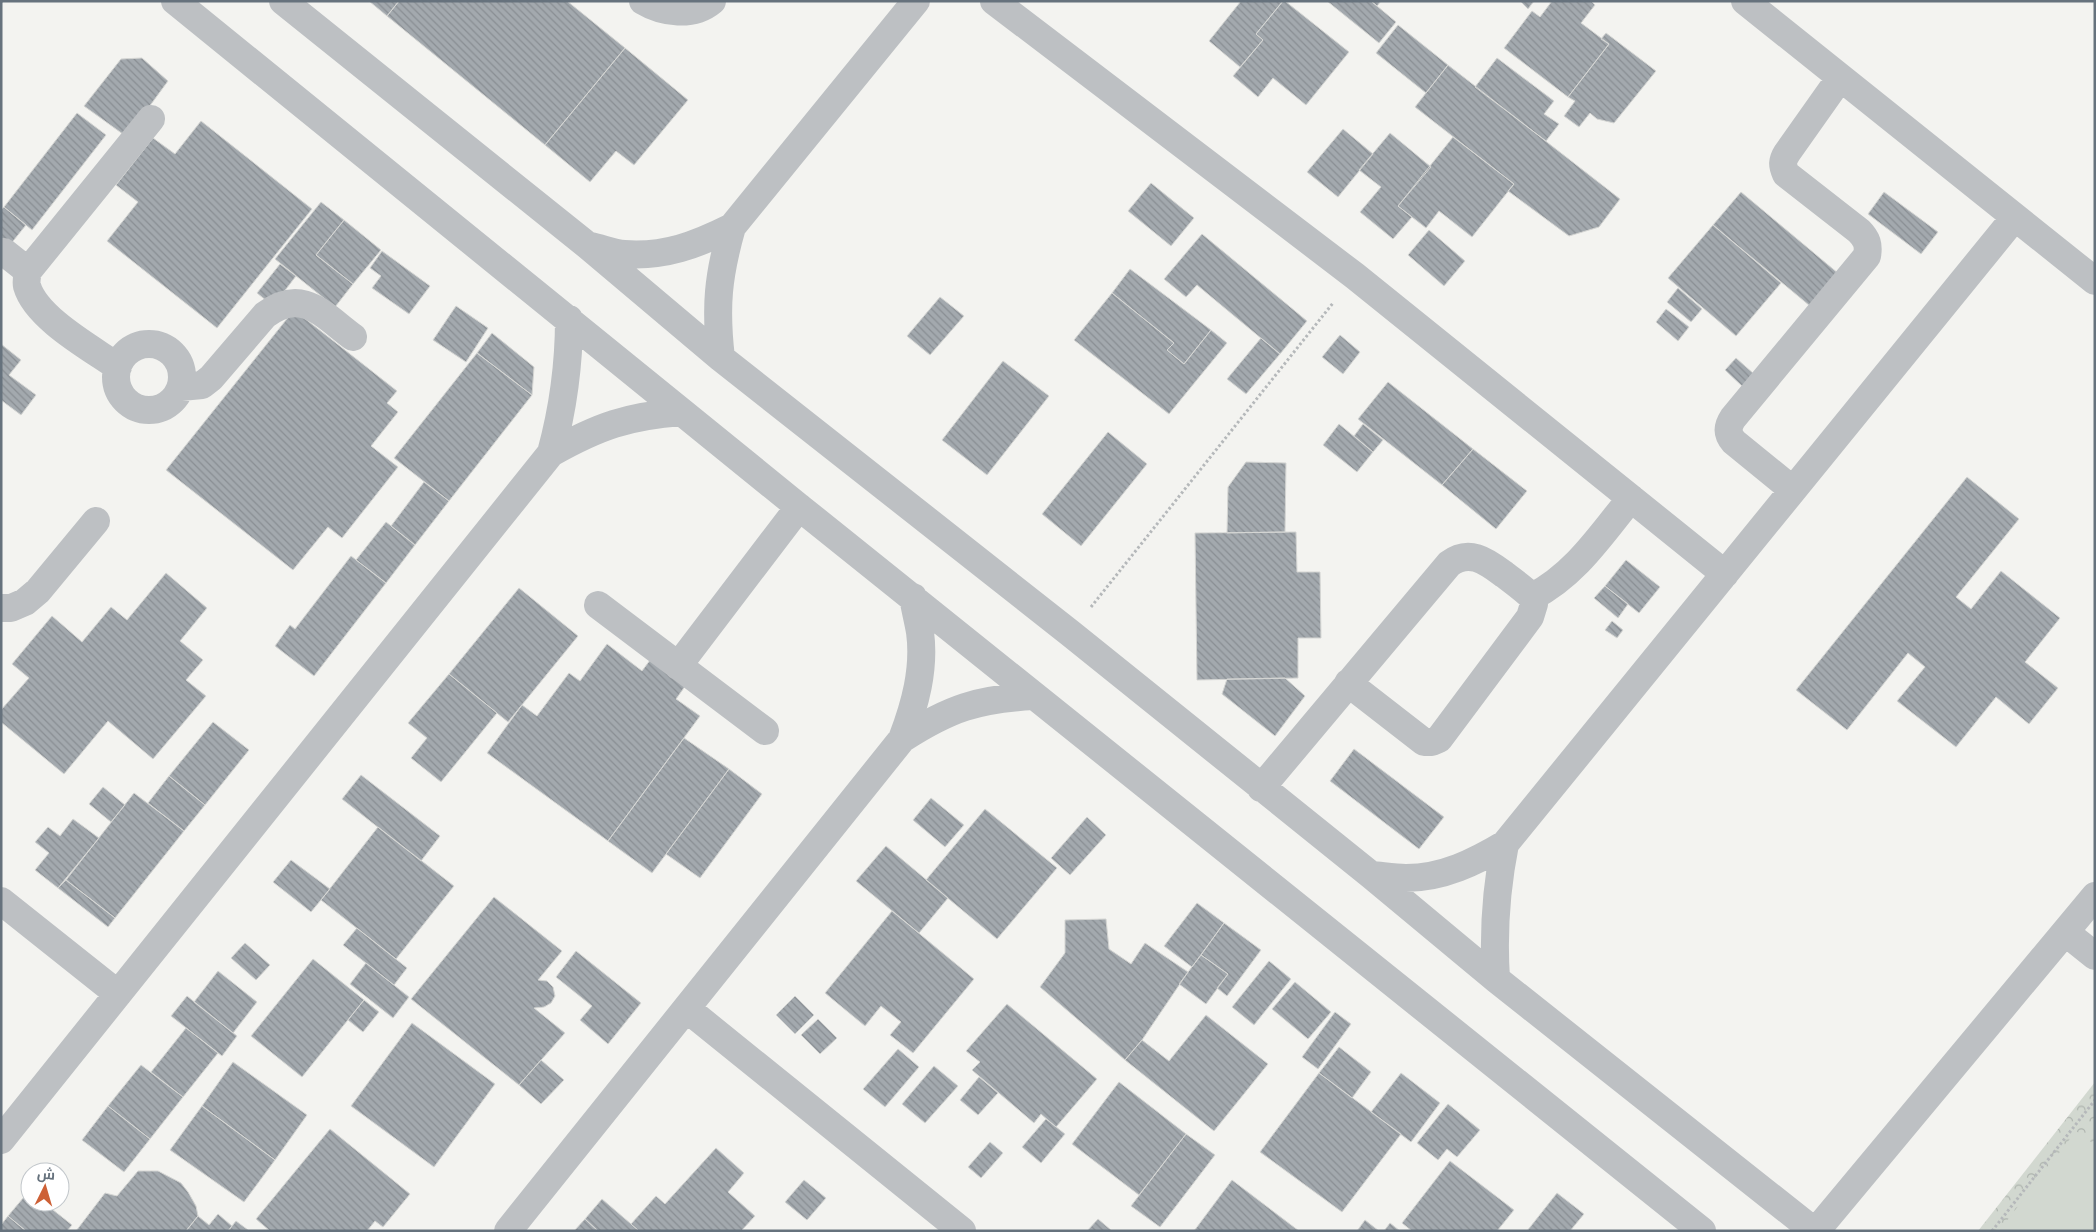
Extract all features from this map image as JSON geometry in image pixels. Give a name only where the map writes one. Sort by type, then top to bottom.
[{"type":"street","points":[[175,1],[799,507],[1702,1231]]},
{"type":"street","points":[[283,1],[587,245],[721,358],[1070,633],[1371,875],[1496,979],[1815,1231],[2095,896]]},
{"type":"street","points":[[643,1],[656,8],[682,12],[708,5],[712,1]]},
{"type":"street","points":[[721,358],[717,324],[718,292],[723,259],[732,227],[916,1]]},
{"type":"street","points":[[994,1],[1355,276],[1726,574]]},
{"type":"street","points":[[1745,1],[2095,281]]},
{"type":"street","points":[[1793,490],[1734,442],[1728,430],[1729,423],[1867,256],[1869,246],[1866,238],[1786,174],[1783,167],[1783,159],[1840,78]]},
{"type":"street","points":[[118,367],[40,311],[30,296],[26,284],[28,271],[151,119]]},
{"type":"street","points":[[1371,875],[1406,878],[1442,874],[1475,862],[1505,844],[2015,217]]},
{"type":"street","points":[[587,245],[624,254],[662,253],[698,244],[732,227]]},
{"type":"street","points":[[4,252],[28,271]]},
{"type":"street","points":[[181,387],[202,385],[211,378],[265,315],[276,307],[289,302],[302,303],[315,308],[353,336]]},
{"type":"street","points":[[552,453],[565,388],[569,354],[569,319]]},
{"type":"street","points":[[147,344],[159,346],[171,352],[179,362],[183,375],[181,387],[175,398],[165,407],[152,410],[139,408],[128,402],[120,392],[116,380],[118,367],[124,355],[135,347],[147,344]]},
{"type":"street","points":[[1,1140],[552,453],[581,436],[614,423],[648,415],[682,412]]},
{"type":"street","points":[[1532,597],[1555,584],[1575,566],[1631,498]]},
{"type":"street","points":[[678,666],[799,507]]},
{"type":"street","points":[[1,608],[11,608],[25,602],[32,596],[96,522]]},
{"type":"street","points":[[1261,788],[1348,683],[1449,564],[1457,558],[1477,557],[1486,561],[1532,597],[1534,604],[1530,617],[1439,739],[1432,742],[1424,742],[1348,683]]},
{"type":"street","points":[[902,739],[914,705],[921,669],[920,633],[913,597]]},
{"type":"street","points":[[598,605],[766,731]]},
{"type":"street","points":[[508,1231],[902,739],[932,720],[965,706],[999,698],[1034,696]]},
{"type":"street","points":[[1496,979],[1495,910],[1498,877],[1505,844]]},
{"type":"street","points":[[1,901],[118,994]]},
{"type":"street","points":[[2065,932],[2095,956]]},
{"type":"street","points":[[686,1009],[962,1231]]},
{"type":"path","points":[[1070,633],[1355,276]]},
{"type":"path","points":[[1992,1231],[2095,1100]]},
{"type":"green space","points":[[2095,1082],[2095,1231],[1978,1231]]},
{"type":"green space","points":[[2076,1131],[2095,1145],[2095,1231],[1999,1231]]},
{"type":"building","points":[[369,1],[399,1],[387,16]]},
{"type":"building","points":[[399,1],[567,1],[625,48],[545,145],[387,16]]},
{"type":"building","points":[[1241,1],[1283,1],[1256,34],[1263,40],[1240,67],[1209,41]]},
{"type":"building","points":[[1283,1],[1349,52],[1306,105],[1273,78],[1258,97],[1233,76],[1263,40],[1256,34]]},
{"type":"building","points":[[1327,1],[1371,1],[1396,22],[1379,43]]},
{"type":"building","points":[[1371,1],[1381,1],[1377,6]]},
{"type":"building","points":[[1520,1],[1534,1],[1528,9]]},
{"type":"building","points":[[1552,1],[1591,1],[1595,5],[1581,23],[1609,44],[1568,97],[1504,48],[1532,11],[1540,17]]},
{"type":"building","points":[[1398,25],[1448,65],[1426,93],[1376,53]]},
{"type":"building","points":[[1606,33],[1656,71],[1614,123],[1597,119],[1590,113],[1579,127],[1564,116],[1575,101],[1568,97],[1609,44],[1601,39]]},
{"type":"building","points":[[625,48],[688,100],[634,165],[616,151],[590,182],[545,145]]},
{"type":"building","points":[[142,58],[168,81],[127,137],[84,106],[121,59]]},
{"type":"building","points":[[1497,58],[1554,101],[1544,114],[1559,124],[1546,141],[1475,87]]},
{"type":"building","points":[[1448,65],[1620,199],[1599,227],[1569,236],[1508,191],[1514,184],[1415,107]]},
{"type":"building","points":[[77,113],[106,135],[32,230],[4,207]]},
{"type":"building","points":[[201,121],[312,209],[217,328],[107,241],[138,202],[116,185],[153,138],[175,154]]},
{"type":"building","points":[[1343,129],[1373,154],[1338,197],[1307,172]]},
{"type":"building","points":[[1390,133],[1431,167],[1398,206],[1412,217],[1393,239],[1360,212],[1381,187],[1359,170]]},
{"type":"building","points":[[1453,137],[1514,184],[1472,237],[1439,211],[1426,228],[1398,206]]},
{"type":"building","points":[[1151,183],[1194,218],[1171,246],[1128,211]]},
{"type":"building","points":[[1741,192],[1839,274],[1810,306],[1713,225]]},
{"type":"building","points":[[1884,192],[1938,232],[1921,254],[1868,214]]},
{"type":"building","points":[[321,202],[344,220],[316,255],[353,284],[335,307],[275,259]]},
{"type":"building","points":[[4,207],[26,225],[1,256],[1,210]]},
{"type":"building","points":[[344,220],[381,250],[353,284],[316,255]]},
{"type":"building","points":[[1713,225],[1781,283],[1736,336],[1668,278]]},
{"type":"building","points":[[1429,230],[1465,261],[1444,286],[1408,255]]},
{"type":"building","points":[[1202,234],[1307,321],[1280,354],[1197,285],[1186,297],[1164,279]]},
{"type":"building","points":[[382,251],[430,286],[409,314],[372,288],[381,276],[370,268]]},
{"type":"building","points":[[280,264],[296,276],[273,306],[257,293]]},
{"type":"building","points":[[1130,269],[1211,330],[1184,364],[1167,350],[1174,343],[1112,293]]},
{"type":"building","points":[[1678,288],[1702,309],[1691,322],[1667,302]]},
{"type":"building","points":[[1112,293],[1174,343],[1167,350],[1184,364],[1211,330],[1227,343],[1169,414],[1074,340]]},
{"type":"building","points":[[940,297],[964,316],[930,355],[907,336]]},
{"type":"building","points":[[456,306],[488,328],[466,362],[433,340]]},
{"type":"building","points":[[1666,309],[1689,327],[1678,341],[1656,322]]},
{"type":"building","points":[[294,310],[397,391],[387,403],[398,412],[371,446],[398,467],[342,538],[328,527],[293,570],[166,470]]},
{"type":"building","points":[[492,333],[534,367],[532,395],[477,353]]},
{"type":"building","points":[[1340,335],[1360,352],[1343,374],[1322,357]]},
{"type":"building","points":[[1261,338],[1280,354],[1246,394],[1227,379]]},
{"type":"building","points":[[1,344],[21,360],[9,375],[36,395],[21,415],[1,400]]},
{"type":"building","points":[[477,353],[532,395],[449,501],[394,458]]},
{"type":"building","points":[[1736,358],[1755,375],[1743,387],[1725,370]]},
{"type":"building","points":[[1003,361],[1049,396],[987,475],[942,440]]},
{"type":"building","points":[[1388,382],[1473,449],[1442,485],[1358,419]]},
{"type":"building","points":[[1339,424],[1373,452],[1357,472],[1323,445]]},
{"type":"building","points":[[1363,424],[1383,440],[1373,452],[1354,436]]},
{"type":"building","points":[[1108,432],[1147,464],[1081,546],[1042,514]]},
{"type":"building","points":[[1473,449],[1527,491],[1496,529],[1442,485]]},
{"type":"building","points":[[1246,462],[1286,463],[1285,532],[1227,533],[1228,487]]},
{"type":"building","points":[[1967,477],[2019,519],[1956,597],[1971,609],[2001,571],[2060,618],[2025,662],[2058,688],[2029,724],[1996,697],[1956,747],[1897,701],[1925,667],[1908,653],[1847,730],[1796,690]]},
{"type":"building","points":[[424,482],[449,501],[415,545],[391,526]]},
{"type":"building","points":[[386,522],[415,545],[386,583],[356,560]]},
{"type":"building","points":[[1296,532],[1297,572],[1320,572],[1321,638],[1298,638],[1298,678],[1197,680],[1195,533]]},
{"type":"building","points":[[351,556],[386,583],[314,676],[275,646],[290,625],[295,629]]},
{"type":"building","points":[[1626,560],[1660,587],[1639,613],[1605,586]]},
{"type":"building","points":[[166,573],[207,608],[180,641],[203,660],[186,680],[206,696],[153,759],[108,721],[64,774],[1,722],[1,710],[29,678],[12,664],[52,616],[82,642],[111,607],[127,620]]},
{"type":"building","points":[[1605,586],[1628,604],[1618,618],[1594,598]]},
{"type":"building","points":[[519,588],[578,636],[508,722],[449,674]]},
{"type":"building","points":[[1612,621],[1623,630],[1617,638],[1605,630]]},
{"type":"building","points":[[607,644],[642,671],[656,652],[691,678],[676,699],[700,716],[608,841],[487,753],[522,705],[537,716],[569,673],[580,681]]},
{"type":"building","points":[[449,674],[497,713],[441,782],[411,758],[427,738],[408,723]]},
{"type":"building","points":[[1285,678],[1305,696],[1275,736],[1222,694],[1227,679]]},
{"type":"building","points":[[213,722],[249,750],[205,805],[169,776]]},
{"type":"building","points":[[684,738],[729,769],[652,873],[608,841]]},
{"type":"building","points":[[1354,749],[1444,817],[1419,849],[1330,781]]},
{"type":"building","points":[[729,769],[762,794],[700,878],[666,854]]},
{"type":"building","points":[[361,775],[440,836],[421,861],[342,799]]},
{"type":"building","points":[[169,776],[205,805],[184,831],[148,803]]},
{"type":"building","points":[[103,787],[125,805],[111,822],[89,804]]},
{"type":"building","points":[[134,793],[184,831],[115,918],[66,880]]},
{"type":"building","points":[[931,798],[964,825],[945,847],[913,820]]},
{"type":"building","points":[[985,809],[1057,868],[997,939],[926,880]]},
{"type":"building","points":[[1087,817],[1106,835],[1070,875],[1051,858]]},
{"type":"building","points":[[73,819],[99,838],[58,888],[35,870],[49,853],[35,842],[48,827],[60,836]]},
{"type":"building","points":[[378,827],[454,886],[396,959],[321,900]]},
{"type":"building","points":[[886,846],[948,898],[919,933],[856,881]]},
{"type":"building","points":[[291,860],[330,889],[311,912],[273,882]]},
{"type":"building","points":[[66,880],[115,918],[108,927],[58,888]]},
{"type":"building","points":[[494,897],[562,951],[538,980],[547,981],[553,987],[555,996],[551,1003],[544,1007],[534,1008],[565,1033],[519,1085],[411,999]]},
{"type":"building","points":[[1197,903],[1224,923],[1192,967],[1164,946]]},
{"type":"building","points":[[892,911],[974,979],[913,1053],[890,1035],[901,1022],[881,1006],[865,1026],[825,993]]},
{"type":"building","points":[[1106,919],[1109,949],[1131,964],[1145,943],[1188,972],[1142,1040],[1125,1060],[1040,987],[1065,953],[1065,920]]},
{"type":"building","points":[[1224,923],[1261,950],[1227,996],[1217,988],[1228,974],[1201,955]]},
{"type":"building","points":[[357,928],[407,968],[394,985],[343,945]]},
{"type":"building","points":[[245,943],[270,965],[256,980],[231,958]]},
{"type":"building","points":[[576,951],[641,1003],[608,1044],[580,1020],[592,1006],[556,977]]},
{"type":"building","points":[[1201,955],[1228,974],[1206,1004],[1179,984]]},
{"type":"building","points":[[313,959],[364,1000],[302,1077],[251,1036]]},
{"type":"building","points":[[1269,961],[1291,979],[1254,1025],[1232,1007]]},
{"type":"building","points":[[366,963],[409,997],[393,1018],[350,984]]},
{"type":"building","points":[[218,971],[257,1002],[233,1033],[194,1002]]},
{"type":"building","points":[[1295,982],[1331,1012],[1308,1039],[1272,1009]]},
{"type":"building","points":[[187,996],[237,1036],[222,1056],[171,1016]]},
{"type":"building","points":[[795,996],[814,1015],[795,1034],[776,1015]]},
{"type":"building","points":[[364,1000],[379,1012],[363,1032],[348,1020]]},
{"type":"building","points":[[1007,1004],[1097,1079],[1056,1127],[1041,1114],[1034,1123],[972,1070],[980,1062],[966,1051]]},
{"type":"building","points":[[1335,1012],[1351,1024],[1318,1069],[1302,1057]]},
{"type":"building","points":[[1206,1015],[1268,1064],[1214,1131],[1125,1060],[1142,1040],[1169,1061]]},
{"type":"building","points":[[818,1019],[837,1038],[820,1054],[801,1035]]},
{"type":"building","points":[[412,1023],[495,1084],[434,1167],[351,1106]]},
{"type":"building","points":[[186,1028],[218,1053],[183,1097],[151,1072]]},
{"type":"building","points":[[1339,1047],[1371,1072],[1352,1098],[1319,1073]]},
{"type":"building","points":[[898,1049],[919,1067],[885,1107],[863,1089]]},
{"type":"building","points":[[541,1060],[564,1080],[541,1104],[519,1085]]},
{"type":"building","points":[[233,1062],[307,1115],[275,1160],[202,1106]]},
{"type":"building","points":[[141,1065],[183,1097],[150,1139],[108,1106]]},
{"type":"building","points":[[934,1066],[958,1086],[925,1123],[902,1104]]},
{"type":"building","points":[[1319,1073],[1401,1134],[1342,1212],[1260,1152]]},
{"type":"building","points":[[1401,1073],[1440,1103],[1411,1142],[1371,1112]]},
{"type":"building","points":[[979,1077],[998,1093],[978,1115],[960,1100]]},
{"type":"building","points":[[1119,1082],[1186,1134],[1139,1195],[1072,1144]]},
{"type":"building","points":[[1448,1104],[1480,1130],[1457,1157],[1447,1149],[1438,1160],[1417,1143]]},
{"type":"building","points":[[108,1106],[150,1139],[124,1172],[82,1140]]},
{"type":"building","points":[[202,1106],[275,1160],[244,1202],[170,1150]]},
{"type":"building","points":[[1046,1119],[1065,1134],[1041,1163],[1022,1147]]},
{"type":"building","points":[[330,1129],[410,1194],[383,1227],[375,1221],[367,1231],[270,1231],[256,1219]]},
{"type":"building","points":[[1186,1134],[1215,1155],[1160,1227],[1131,1206]]},
{"type":"building","points":[[990,1142],[1003,1153],[981,1178],[968,1167]]},
{"type":"building","points":[[716,1148],[744,1173],[728,1192],[755,1216],[742,1230],[744,1231],[639,1231],[631,1224],[656,1196],[665,1204]]},
{"type":"building","points":[[1450,1161],[1514,1210],[1497,1231],[1412,1231],[1402,1223]]},
{"type":"building","points":[[138,1171],[158,1171],[181,1183],[196,1206],[198,1216],[186,1231],[76,1231],[105,1193],[117,1196]]},
{"type":"building","points":[[804,1180],[826,1198],[807,1220],[785,1202]]},
{"type":"building","points":[[1232,1180],[1299,1231],[1194,1231]]},
{"type":"building","points":[[1557,1193],[1584,1214],[1570,1231],[1527,1231]]},
{"type":"building","points":[[602,1199],[639,1231],[598,1231],[585,1219]]},
{"type":"building","points":[[20,1202],[20,1212],[56,1212],[72,1225],[67,1231],[26,1231],[8,1216]]},
{"type":"building","points":[[218,1214],[232,1226],[228,1231],[186,1231],[198,1216],[209,1225]]},
{"type":"building","points":[[8,1216],[26,1231],[1,1231],[1,1225]]},
{"type":"building","points":[[585,1219],[598,1231],[574,1231]]},
{"type":"building","points":[[1098,1219],[1112,1231],[1087,1231]]},
{"type":"building","points":[[1365,1220],[1379,1231],[1357,1231]]},
{"type":"building","points":[[236,1221],[248,1230],[228,1231]]},
{"type":"building","points":[[1390,1223],[1400,1231],[1384,1231]]}]
